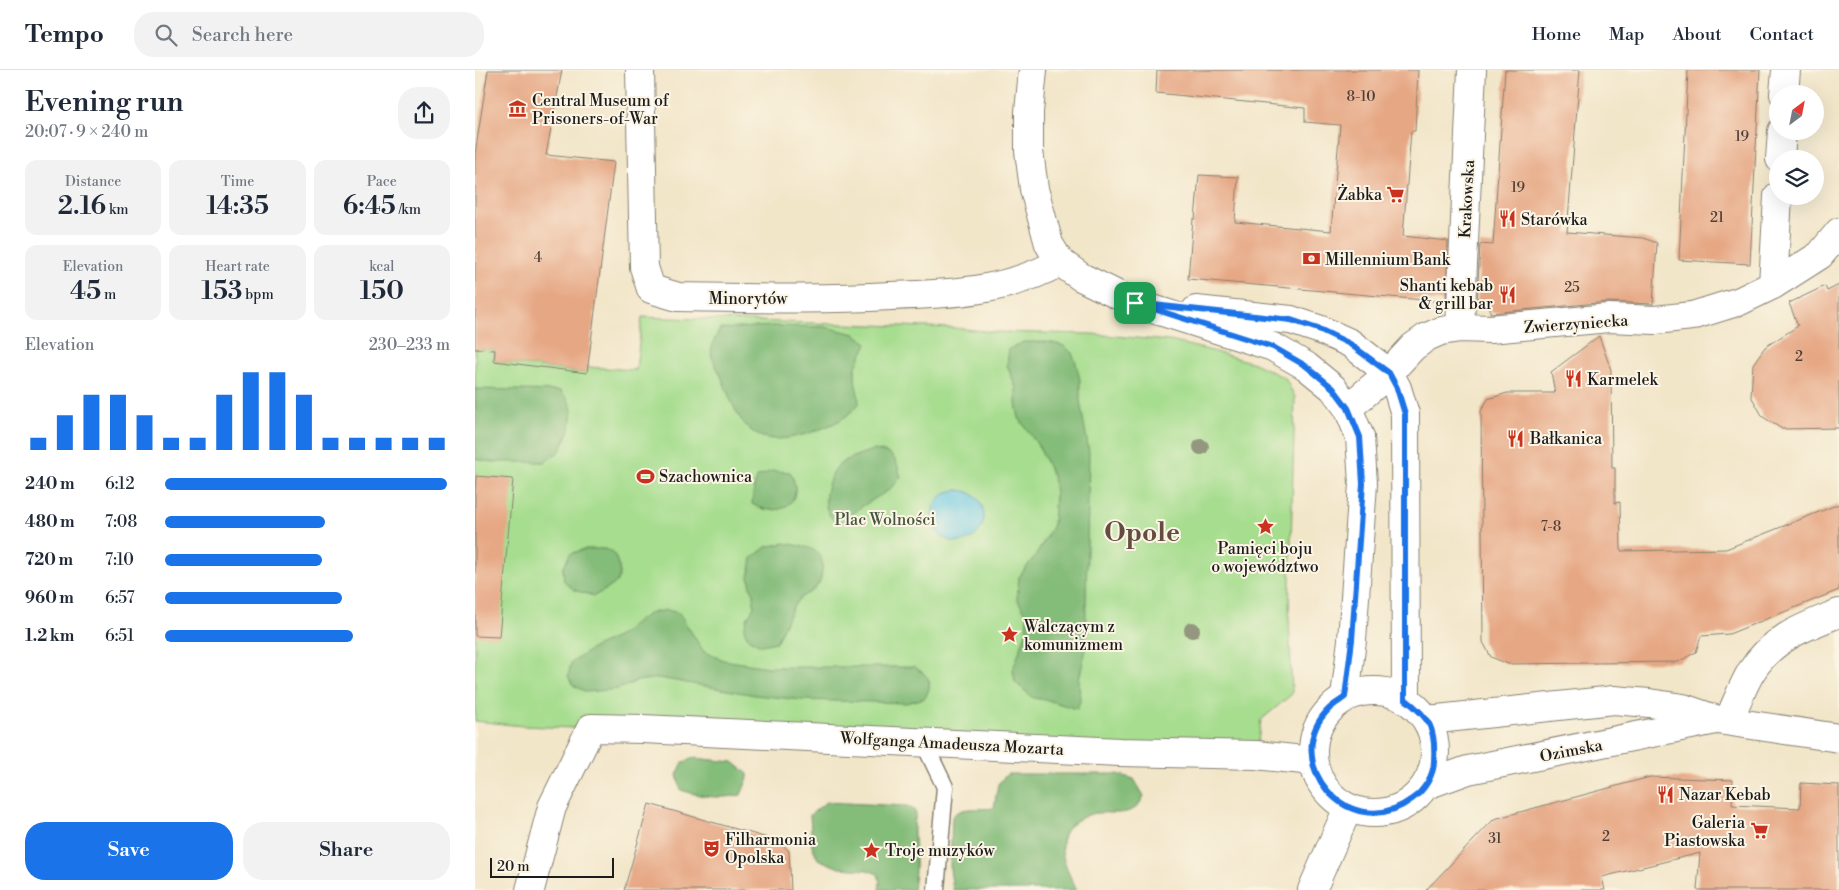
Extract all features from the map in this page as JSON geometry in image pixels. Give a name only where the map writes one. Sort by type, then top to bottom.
[{"type":"street","name":"Minorytów","points":[[639,70],[644,267],[651,289],[678,297],[847,298],[960,293],[1023,279],[1043,272],[1060,262]]},
{"type":"street","points":[[1033,70],[1029,112],[1029,151],[1034,190],[1049,244],[1060,262],[1081,277],[1135,303],[1273,347],[1306,366],[1333,388],[1348,408],[1360,437],[1363,484],[1352,640],[1345,697]]},
{"type":"street","name":"Krakowska","points":[[1461,328],[1472,70]]},
{"type":"street","points":[[1784,85],[1785,70]]},
{"type":"street","points":[[1773,285],[1777,205]]},
{"type":"street","name":"Zwierzyniecka","points":[[1389,373],[1413,347],[1427,337],[1441,331],[1461,328],[1490,329],[1609,318],[1655,320],[1692,316],[1740,300],[1773,285],[1820,255],[1839,232]]},
{"type":"street","points":[[1135,303],[1291,320],[1321,330],[1350,344],[1389,373],[1397,388],[1405,414],[1405,699]]},
{"type":"street","points":[[1348,408],[1389,373]]},
{"type":"street","points":[[1723,721],[1751,672],[1775,643],[1799,629],[1839,613]]},
{"type":"street","points":[[1365,691],[1386,691],[1405,699],[1428,720],[1435,745],[1434,766],[1426,785],[1404,806],[1391,811],[1379,813],[1363,812],[1348,808],[1331,796],[1319,780],[1313,761],[1313,746],[1318,725],[1329,709],[1345,697],[1365,691]]},
{"type":"street","name":"Ozimska","points":[[1428,720],[1614,700],[1649,702],[1683,708],[1723,721],[1839,738]]},
{"type":"street","name":"Ozimska","points":[[1426,785],[1468,770],[1723,721]]},
{"type":"street","name":"Wolfganga Amadeusza Mozarta","points":[[529,890],[552,807],[591,728],[643,728],[1119,752],[1256,756],[1313,761]]},
{"type":"street","points":[[1312,890],[1348,808]]},
{"type":"lane","points":[[923,741],[945,787],[936,890]]},
{"type":"green space","name":"Plac Wolności","points":[[642,317],[955,328],[993,332],[1092,334],[1170,341],[1254,363],[1285,378],[1295,397],[1289,616],[1292,694],[1261,720],[1256,755],[523,726],[475,721],[475,349],[495,350],[494,361],[586,373],[587,367],[636,370]]},
{"type":"green space","points":[[773,326],[825,327],[855,334],[867,343],[857,363],[855,372],[859,404],[845,417],[827,427],[790,438],[767,438],[758,435],[745,425],[732,404],[713,361],[712,346],[720,329]]},
{"type":"green space","points":[[1024,342],[1049,342],[1064,346],[1072,353],[1080,380],[1080,401],[1089,452],[1085,653],[1079,679],[1080,701],[1077,709],[1033,698],[1015,682],[1013,669],[1026,633],[1027,615],[1017,599],[1019,577],[1038,552],[1053,525],[1055,495],[1053,477],[1039,447],[1019,418],[1016,404],[1016,388],[1007,365],[1009,349]]},
{"type":"green space","points":[[475,389],[560,391],[567,398],[572,409],[570,430],[560,451],[545,462],[491,462],[475,459]]},
{"type":"green space","points":[[873,450],[886,452],[893,457],[901,478],[889,490],[861,507],[842,523],[834,520],[829,515],[826,507],[827,490],[833,473],[845,461]]},
{"type":"green space","points":[[772,471],[790,472],[795,492],[793,500],[787,505],[780,509],[772,510],[752,504],[757,477]]},
{"type":"green space","points":[[785,543],[816,551],[822,561],[821,577],[814,589],[800,598],[795,605],[776,642],[761,645],[749,639],[744,630],[747,618],[754,607],[754,593],[749,576],[752,558],[766,547]]},
{"type":"green space","points":[[585,549],[605,549],[613,552],[619,569],[618,580],[609,588],[594,596],[574,590],[564,581],[563,568],[570,554]]},
{"type":"green space","points":[[667,610],[679,613],[704,652],[723,660],[768,667],[914,667],[926,676],[929,683],[928,692],[925,698],[906,703],[802,700],[755,695],[659,678],[637,681],[618,689],[586,692],[573,685],[568,676],[571,663],[593,648],[621,635],[650,613]]},
{"type":"green space","points":[[694,758],[733,762],[748,774],[741,795],[711,797],[681,790],[677,775],[683,762]]},
{"type":"green space","points":[[1007,774],[1117,774],[1134,779],[1144,796],[1138,806],[1128,812],[1092,814],[1076,821],[1068,828],[1062,845],[1063,854],[1077,890],[953,890],[950,869],[952,817],[966,809],[994,808],[998,784]]},
{"type":"green space","points":[[826,802],[907,806],[914,810],[916,814],[913,890],[879,890],[878,874],[867,870],[839,868],[818,859],[812,846],[810,815]]},
{"type":"water","points":[[953,490],[963,490],[972,494],[980,502],[984,516],[980,530],[972,538],[963,542],[953,542],[944,538],[936,530],[932,521],[932,511],[936,502],[944,494]]},
{"type":"building","points":[[488,70],[562,70],[546,155],[614,162],[587,373],[494,361],[495,350],[475,349],[475,154]]},
{"type":"building","points":[[1157,70],[1418,70],[1415,131],[1411,131],[1403,236],[1448,241],[1446,302],[1188,279],[1199,175],[1238,177],[1235,222],[1331,231],[1340,125],[1305,122],[1305,108],[1156,93]]},
{"type":"building","points":[[1505,70],[1580,70],[1567,232],[1643,238],[1657,243],[1653,304],[1608,302],[1490,313],[1490,306],[1477,304],[1480,244],[1493,245]]},
{"type":"building","points":[[1688,70],[1760,70],[1750,264],[1679,260]]},
{"type":"building","points":[[1839,285],[1839,428],[1782,429],[1763,417],[1751,396],[1753,364],[1765,347],[1798,326],[1789,303],[1825,286],[1827,291]]},
{"type":"building","points":[[1599,336],[1611,370],[1612,468],[1615,468],[1615,503],[1620,502],[1621,551],[1726,549],[1839,504],[1839,590],[1729,634],[1701,636],[1696,652],[1678,662],[1508,664],[1491,657],[1483,642],[1481,411],[1488,399],[1507,393],[1555,393],[1551,372]]},
{"type":"building","points":[[476,476],[513,479],[499,637],[475,636]]},
{"type":"building","points":[[1650,777],[1733,780],[1732,805],[1800,808],[1801,783],[1839,785],[1839,890],[1697,890],[1700,853],[1602,877],[1605,890],[1426,890],[1494,819]]},
{"type":"building","name":"Filharmonia Opolska","points":[[649,804],[778,841],[789,851],[791,890],[624,890]]},
{"type":"place","name":"Central Museum of Prisoners-of-War","points":[[518,109]]},
{"type":"place","name":"Żabka","points":[[1396,194]]},
{"type":"place","name":"Starówka","points":[[1507,219]]},
{"type":"place","name":"Millennium Bank","points":[[1311,259]]},
{"type":"place","name":"Shanti kebab & grill bar","points":[[1507,294]]},
{"type":"place","name":"Karmelek","points":[[1573,379]]},
{"type":"place","name":"Bałkanica","points":[[1516,438]]},
{"type":"place","name":"Szachownica","points":[[645,476]]},
{"type":"place","name":"Pamięci boju o województwo","points":[[1265,526]]},
{"type":"place","name":"Walczącym z komunizmem","points":[[1010,635]]},
{"type":"place","name":"Nazar Kebab","points":[[1665,794]]},
{"type":"place","name":"Galeria Piastowska","points":[[1759,831]]},
{"type":"place","name":"Filharmonia Opolska","points":[[711,848]]},
{"type":"place","name":"Troje muzyków","points":[[871,850]]},
{"type":"district","name":"Opole","points":[[1142,532]]},
{"type":"route","points":[[1135,303],[1291,320],[1321,330],[1350,344],[1389,373],[1397,388],[1405,414],[1405,699],[1420,710],[1428,720],[1435,745],[1434,766],[1426,785],[1404,806],[1379,813],[1363,812],[1348,808],[1331,796],[1319,780],[1313,761],[1314,735],[1318,725],[1329,709],[1345,697],[1352,640],[1363,484],[1360,437],[1348,408],[1333,388],[1306,366],[1273,347],[1135,303]]}]
